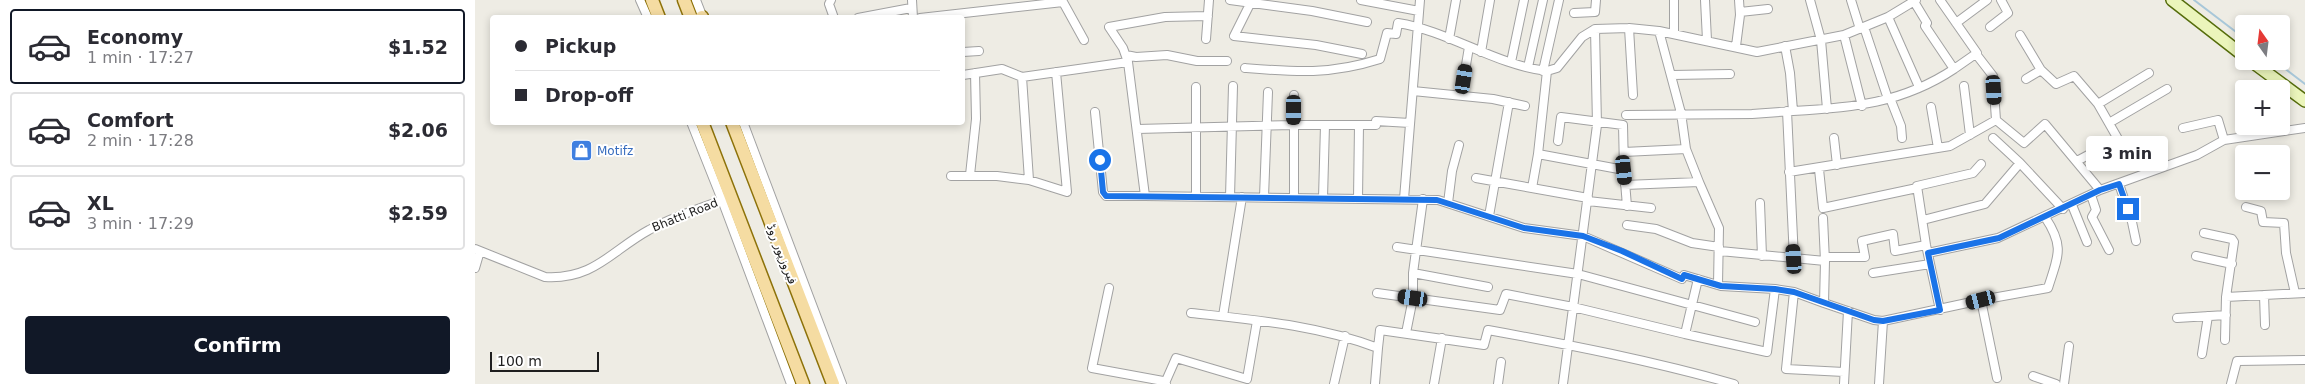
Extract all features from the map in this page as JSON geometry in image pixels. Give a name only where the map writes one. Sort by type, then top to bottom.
[{"type":"main road","points":[[652,0],[658,15]]},
{"type":"main road","points":[[685,0],[690,15]]},
{"type":"main road","points":[[703,125],[727,198],[803,384]]},
{"type":"main road","name":"فیروزپور روڈ","points":[[733,125],[833,384]]},
{"type":"street","points":[[641,0],[646,15]]},
{"type":"street","points":[[696,0],[701,15]]},
{"type":"street","points":[[831,0],[829,4],[833,15]]},
{"type":"street","points":[[1207,39],[1209,0]]},
{"type":"street","points":[[1230,0],[1312,11],[1367,22]]},
{"type":"street","points":[[1361,0],[1419,11]]},
{"type":"street","points":[[1403,199],[1420,0]]},
{"type":"street","points":[[1449,39],[1456,0]]},
{"type":"street","points":[[1481,52],[1490,0]]},
{"type":"street","points":[[1511,62],[1525,0]]},
{"type":"street","points":[[1527,67],[1543,0]]},
{"type":"street","points":[[1533,188],[1538,154],[1545,71],[1559,0]]},
{"type":"street","points":[[1574,12],[1595,12],[1596,0]]},
{"type":"street","points":[[1674,0],[1674,34]]},
{"type":"street","points":[[1705,0],[1707,40]]},
{"type":"street","points":[[1736,46],[1740,12],[1739,0]]},
{"type":"street","points":[[1810,0],[1821,40],[1827,109]]},
{"type":"street","points":[[1851,0],[1901,126],[1901,138]]},
{"type":"street","points":[[1245,68],[1324,72],[1357,66],[1380,59],[1387,33],[1396,34],[1398,23],[1418,26],[1481,52],[1545,71],[1557,68],[1582,37],[1595,29],[1629,28],[1659,31],[1757,52],[1844,35],[1888,17],[1914,0],[1927,23],[1925,26],[1954,69]]},
{"type":"street","points":[[1940,0],[1993,76],[1996,120],[2024,143],[2045,124],[2100,190]]},
{"type":"street","points":[[1956,23],[1987,0]]},
{"type":"street","points":[[1990,27],[2008,13],[2001,0]]},
{"type":"street","points":[[2172,0],[2235,49]]},
{"type":"street","points":[[945,15],[1064,1],[1084,40]]},
{"type":"street","points":[[869,15],[912,4]]},
{"type":"street","points":[[1249,4],[1234,36],[1315,45],[1362,54]]},
{"type":"street","points":[[1740,12],[1768,9]]},
{"type":"street","points":[[1145,196],[1127,59],[1123,48],[1109,29],[1110,26],[1165,16],[1208,16]]},
{"type":"street","points":[[1888,17],[1919,87]]},
{"type":"street","points":[[1629,28],[1633,95]]},
{"type":"street","points":[[1563,384],[1597,123],[1595,29]]},
{"type":"street","points":[[1659,31],[1681,113],[1686,149],[1719,228],[1718,285]]},
{"type":"street","points":[[1844,35],[1862,106]]},
{"type":"street","points":[[2020,35],[2041,70],[2056,84],[2073,76],[2098,104],[2118,139],[2077,161]]},
{"type":"street","points":[[1785,46],[1790,73],[1789,172],[1794,259]]},
{"type":"street","points":[[1461,96],[1469,47]]},
{"type":"street","points":[[965,52],[979,51]]},
{"type":"street","points":[[965,75],[1002,69],[1022,77],[1136,57],[1167,54],[1197,61],[1227,61]]},
{"type":"street","points":[[1626,115],[1681,113],[1752,114],[1862,106],[1889,99],[1938,79],[1976,54]]},
{"type":"street","points":[[2026,79],[2041,70]]},
{"type":"street","points":[[2263,70],[2305,101]]},
{"type":"street","points":[[951,176],[997,176],[1029,180],[1067,192],[1056,72]]},
{"type":"street","points":[[970,175],[976,119],[975,73]]},
{"type":"street","points":[[2098,104],[2149,73]]},
{"type":"street","points":[[1672,75],[1730,74]]},
{"type":"street","points":[[1022,77],[1029,180]]},
{"type":"street","points":[[1230,197],[1233,86]]},
{"type":"street","points":[[1964,86],[1970,135]]},
{"type":"street","points":[[1196,87],[1196,196]]},
{"type":"street","points":[[2109,123],[2167,89]]},
{"type":"street","points":[[1413,91],[1509,102],[1525,106]]},
{"type":"street","points":[[1263,197],[1268,92]]},
{"type":"street","points":[[1294,95],[1294,198]]},
{"type":"street","points":[[1489,216],[1509,102]]},
{"type":"street","points":[[1931,107],[1938,148]]},
{"type":"street","points":[[1095,112],[1103,192],[1106,196],[1437,200],[1524,228],[1583,236],[1622,251],[1682,279],[1684,275],[1718,285],[1794,292],[1883,321],[2048,288],[2057,259],[2057,236],[2045,217]]},
{"type":"street","points":[[1558,141],[1561,117],[1623,125],[1627,206]]},
{"type":"street","points":[[1789,172],[1819,169],[1950,146],[1996,120]]},
{"type":"street","points":[[2183,128],[2218,120],[2224,140]]},
{"type":"street","points":[[1137,129],[1376,125],[1377,121],[1410,123]]},
{"type":"street","points":[[692,125],[727,198],[791,384]]},
{"type":"street","points":[[744,125],[842,384]]},
{"type":"street","points":[[1323,198],[1325,125]]},
{"type":"street","points":[[1357,198],[1359,125]]},
{"type":"street","points":[[1627,225],[1657,229],[1692,243],[1720,249],[1794,259],[1865,257],[1863,241],[1893,234],[1895,251],[1927,249],[1999,238],[2072,205],[2100,190],[2197,156],[2224,140],[2305,128]]},
{"type":"street","points":[[1834,138],[1837,165]]},
{"type":"street","points":[[1993,138],[2020,163],[2063,209]]},
{"type":"street","points":[[1449,204],[1452,171],[1459,145]]},
{"type":"street","points":[[1623,152],[1686,149]]},
{"type":"street","points":[[1538,154],[1624,170]]},
{"type":"street","points":[[1923,220],[1985,204],[2020,163]]},
{"type":"street","points":[[1819,169],[1823,208],[1917,188],[1919,185],[1973,173],[1981,164]]},
{"type":"street","points":[[1476,178],[1588,200],[1651,208]]},
{"type":"street","points":[[1625,185],[1699,182]]},
{"type":"street","points":[[2119,184],[2132,222],[2136,241]]},
{"type":"street","points":[[1917,188],[1940,310]]},
{"type":"street","points":[[2091,195],[2096,210],[2092,217],[2109,250]]},
{"type":"street","points":[[1223,316],[1242,197]]},
{"type":"street","name":"Bhatti Road","points":[[477,250],[545,276],[555,277],[577,274],[613,256],[648,230],[727,198]]},
{"type":"street","points":[[1406,333],[1413,298],[1413,273],[1423,200]]},
{"type":"street","points":[[1760,203],[1762,256]]},
{"type":"street","points":[[2072,205],[2087,242]]},
{"type":"street","points":[[2246,208],[2260,209],[2262,221],[2284,223],[2287,253],[2295,293]]},
{"type":"street","points":[[1823,218],[1825,259],[1824,303]]},
{"type":"street","points":[[2204,233],[2232,239],[2234,245],[2226,297],[2225,340]]},
{"type":"street","points":[[1397,247],[1578,274],[1755,322]]},
{"type":"street","points":[[475,268],[477,250]]},
{"type":"street","points":[[2196,256],[2232,264]]},
{"type":"street","points":[[1873,273],[1930,264]]},
{"type":"street","points":[[1413,273],[1488,287]]},
{"type":"street","points":[[1685,334],[1699,279]]},
{"type":"street","points":[[1109,288],[1092,368],[1165,384],[1176,358],[1247,379],[1257,321]]},
{"type":"street","points":[[1377,293],[1500,310],[1506,294],[1573,307],[1767,352],[1775,289]]},
{"type":"street","points":[[1794,292],[1786,368],[1844,372]]},
{"type":"street","points":[[2226,297],[2305,292]]},
{"type":"street","points":[[2264,296],[2265,325]]},
{"type":"street","points":[[1981,300],[1997,378]]},
{"type":"street","points":[[1844,384],[1848,311]]},
{"type":"street","points":[[1191,313],[1297,325],[1345,336],[1377,348]]},
{"type":"street","points":[[2177,318],[2226,314]]},
{"type":"street","points":[[2202,354],[2208,316]]},
{"type":"street","points":[[1879,384],[1883,321]]},
{"type":"street","points":[[1375,384],[1380,330],[1484,345],[1488,330],[1569,344],[1681,369],[1734,384]]},
{"type":"street","points":[[1334,384],[1345,336]]},
{"type":"street","points":[[1434,384],[1442,338]]},
{"type":"street","points":[[2064,384],[2069,346]]},
{"type":"street","points":[[2231,384],[2237,361],[2305,360]]},
{"type":"street","points":[[1498,384],[1501,362]]},
{"type":"street","points":[[2033,376],[2056,384]]},
{"type":"waterway","points":[[2194,0],[2235,31]]},
{"type":"waterway","points":[[2287,70],[2305,84]]},
{"type":"place","name":"Motifz","points":[[581,151]]},
{"type":"route","points":[[1100,160],[1103,192],[1106,196],[1437,200],[1524,228],[1583,236],[1622,251],[1682,279],[1684,275],[1721,286],[1794,292],[1874,320],[1883,321],[1940,310],[1928,253],[1999,238],[2072,205],[2100,190],[2119,184],[2128,209]]}]
